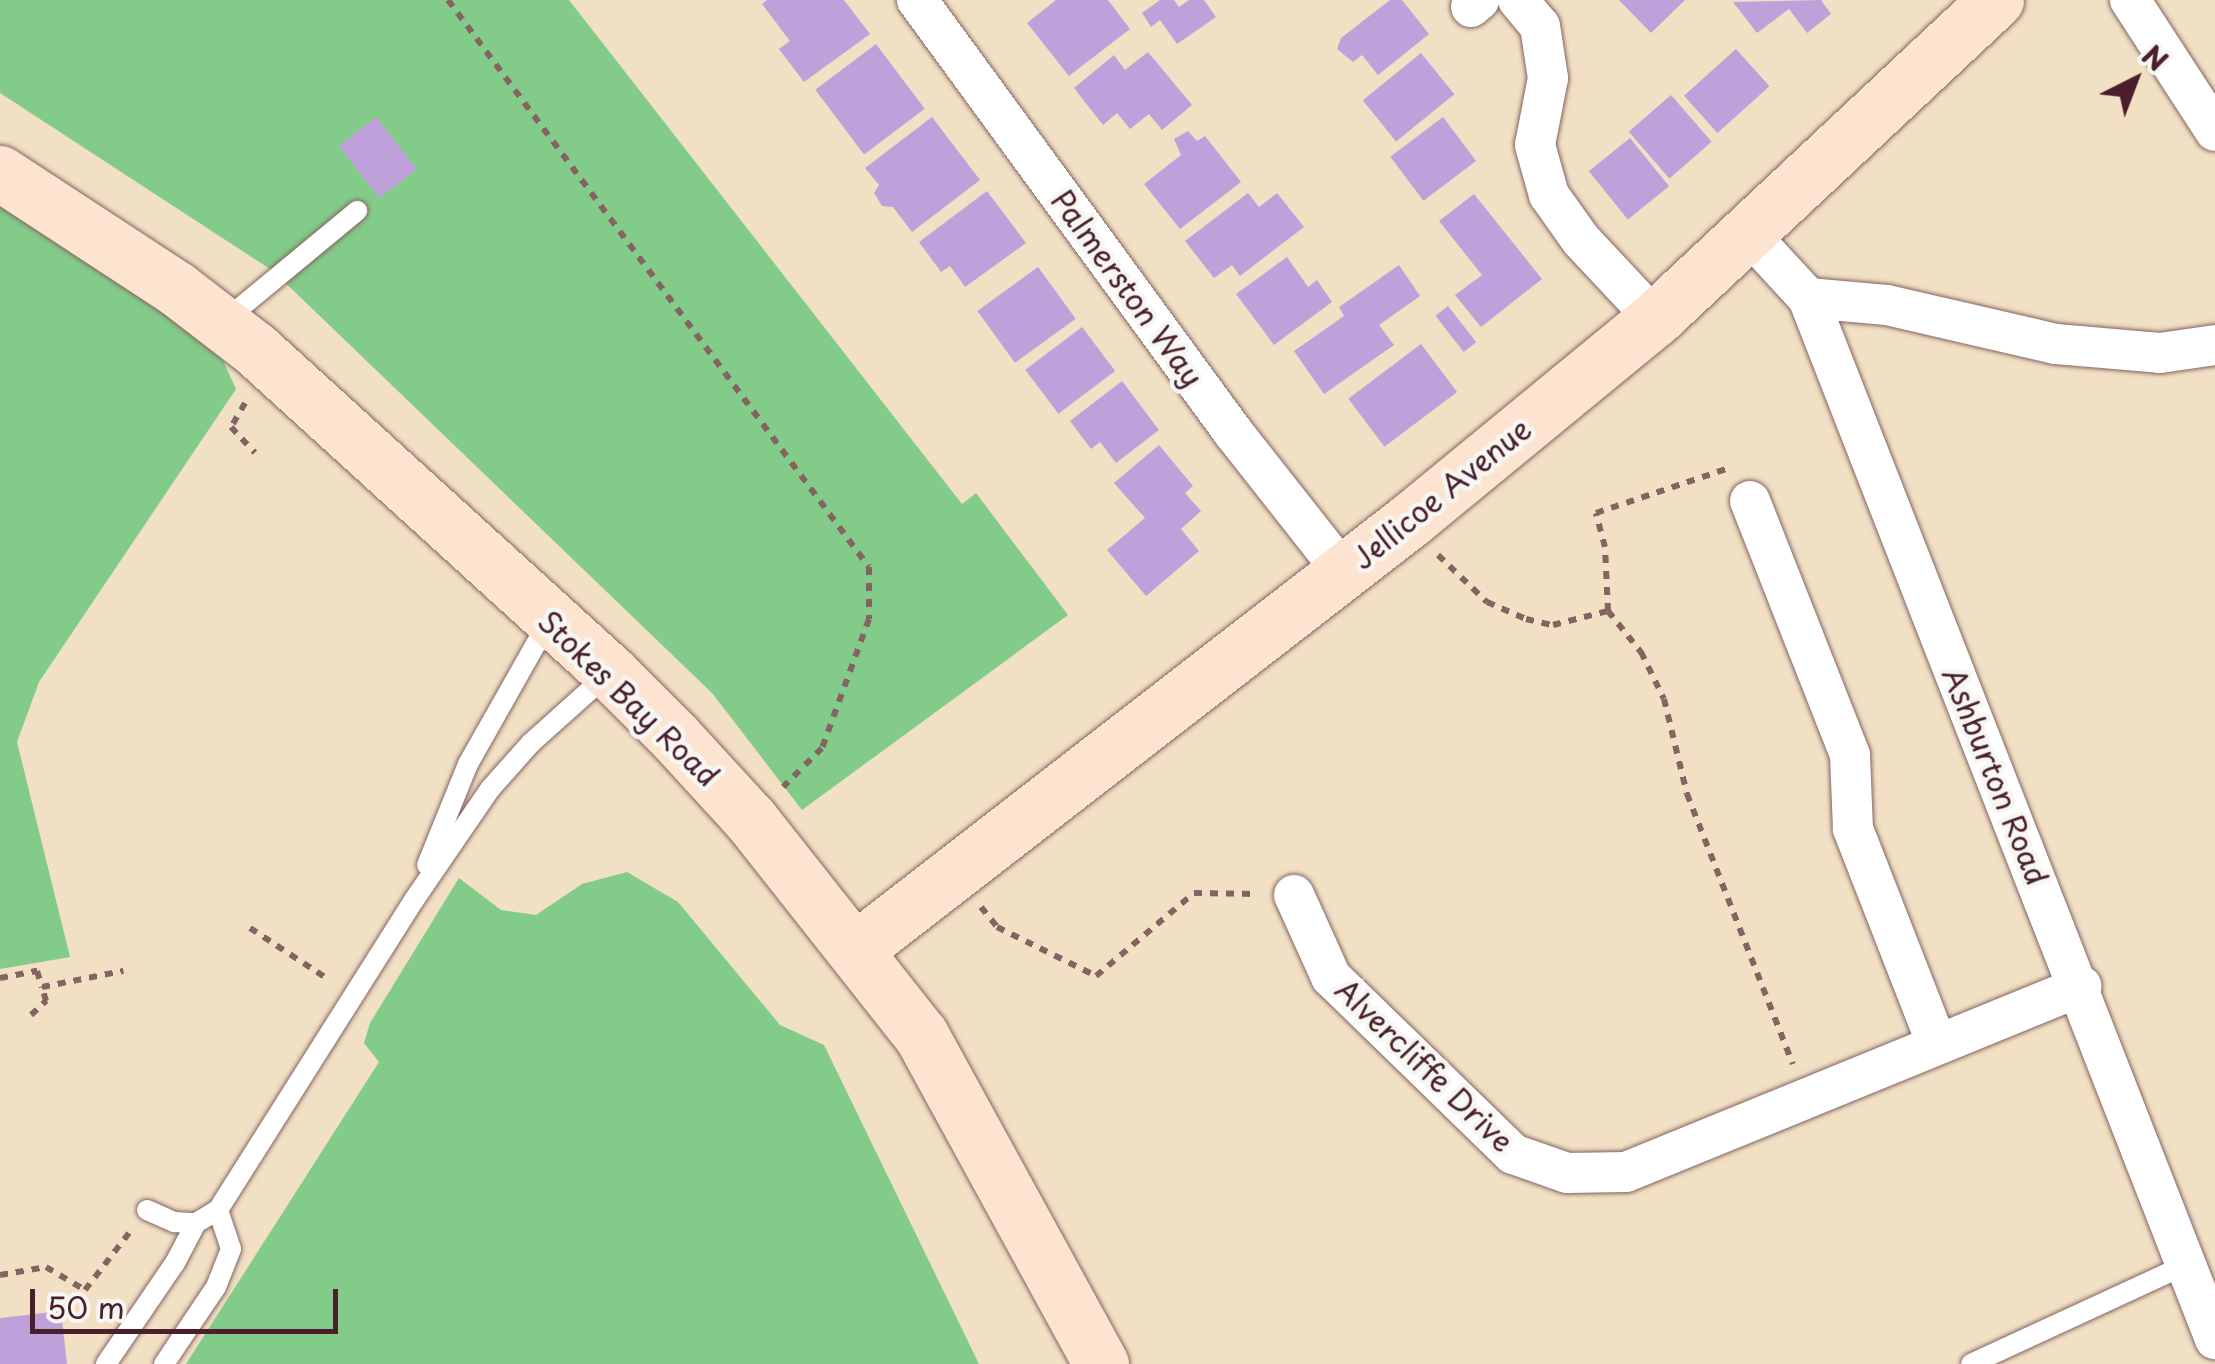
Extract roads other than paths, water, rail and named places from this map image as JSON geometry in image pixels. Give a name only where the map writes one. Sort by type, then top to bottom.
[{"type":"street","name":"Palmerston Way","points":[[918,0],[1233,432],[1343,572]]},
{"type":"street","points":[[1518,0],[1540,26],[1548,78],[1536,145],[1549,195],[1581,240],[1655,319]]},
{"type":"street","name":"Jellicoe Avenue","points":[[856,949],[1410,520],[1655,319],[1996,0]]},
{"type":"street","points":[[2130,0],[2215,130]]},
{"type":"street","name":"Stokes Bay Road","points":[[0,173],[222,322],[610,672],[750,820],[921,1035],[1101,1364]]},
{"type":"street","name":"Ashburton Road","points":[[1747,232],[1808,298],[2081,986],[2215,1338]]},
{"type":"street","points":[[1808,298],[1886,305],[2056,344],[2160,353],[2215,345]]},
{"type":"street","points":[[1750,501],[1850,755],[1853,829],[1937,1044]]},
{"type":"street","name":"Alvercliffe Drive","points":[[1294,895],[1331,977],[1512,1154],[1567,1173],[1626,1172],[2081,986]]},
{"type":"lane","points":[[222,322],[357,210]]},
{"type":"lane","points":[[414,900],[468,764],[550,619]]},
{"type":"lane","points":[[106,1364],[175,1263],[196,1223],[218,1210],[414,900],[490,790],[531,743],[610,672]]},
{"type":"lane","points":[[147,1210],[174,1222],[196,1223]]},
{"type":"lane","points":[[164,1364],[216,1287],[231,1249],[218,1210]]},
{"type":"lane","points":[[1971,1364],[2187,1264]]}]
